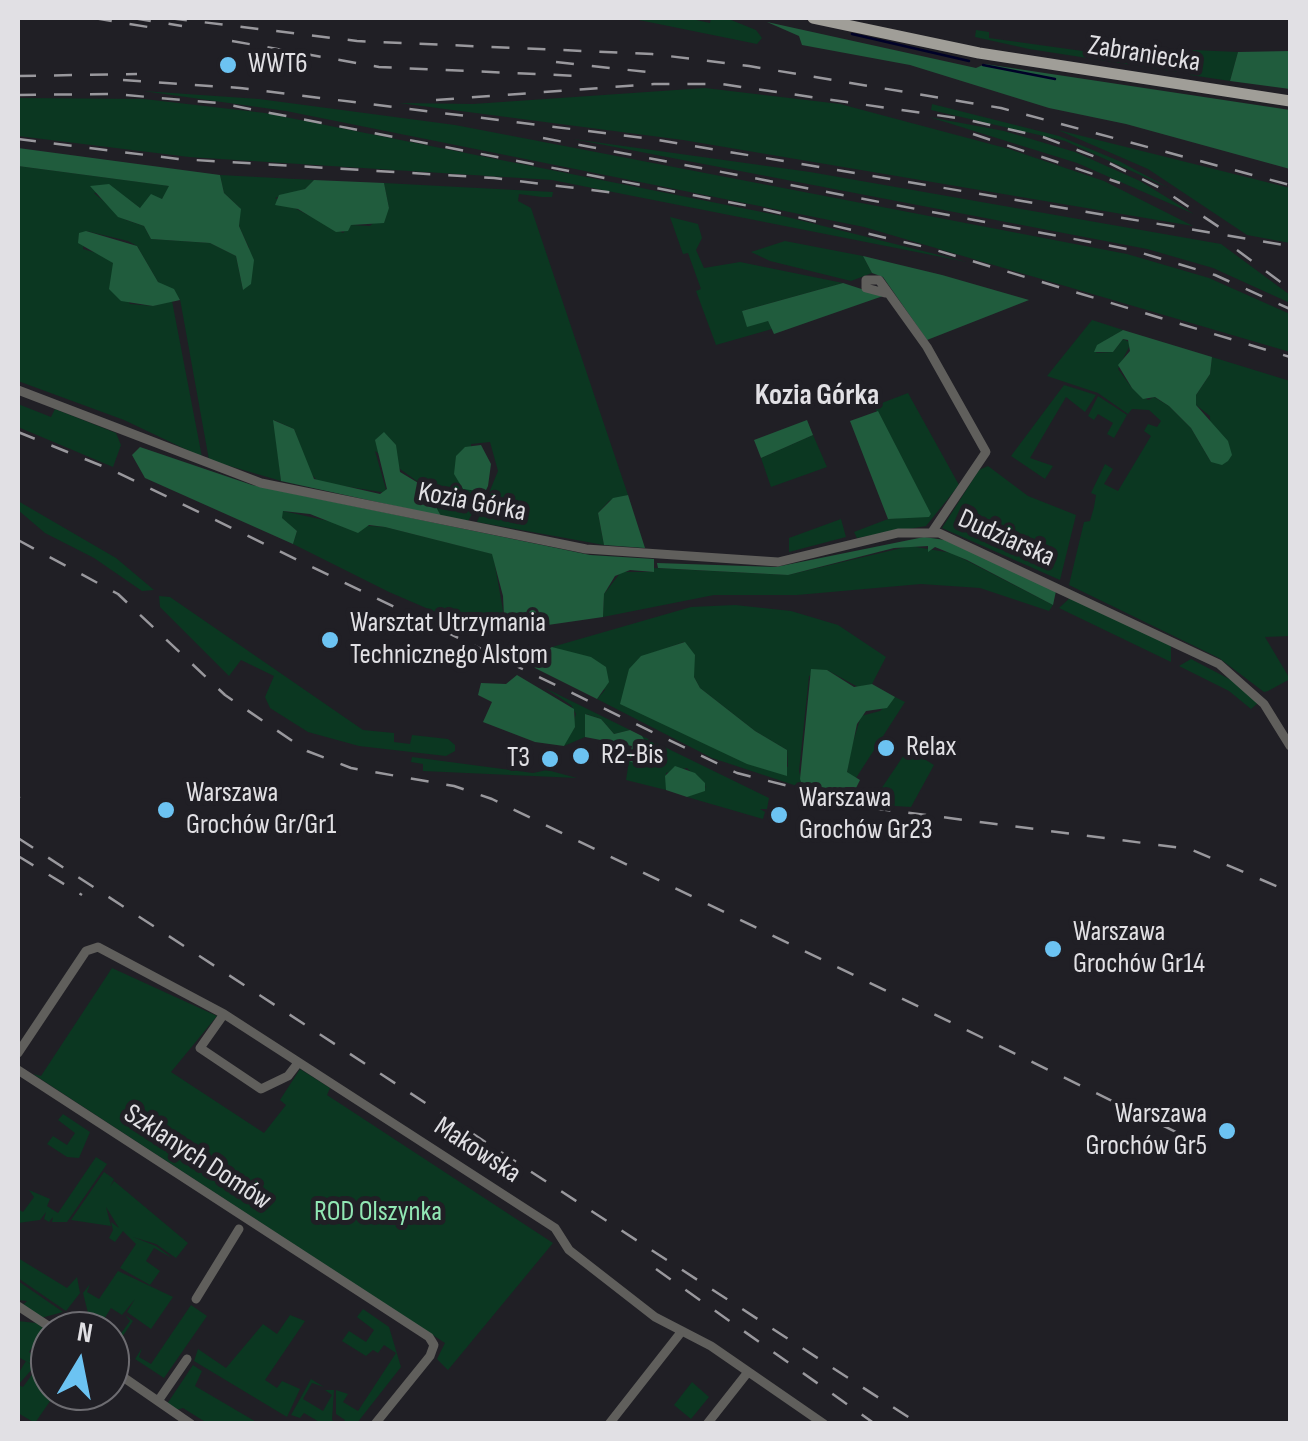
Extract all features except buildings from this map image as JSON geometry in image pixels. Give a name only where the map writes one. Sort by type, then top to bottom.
[{"type":"main road","name":"Zabraniecka","points":[[813,18],[979,53],[1290,102]]},
{"type":"street","name":"Dudziarska","points":[[885,294],[928,347],[986,452],[932,532],[971,545],[1219,664],[1264,704],[1290,746]]},
{"type":"street","name":"Kozia Górka","points":[[18,390],[261,484],[586,549],[778,562],[898,533],[932,532]]},
{"type":"street","name":"Makowska","points":[[18,1053],[86,950],[98,947],[224,1014],[555,1228],[568,1250],[655,1317],[748,1372],[808,1419],[824,1424]]},
{"type":"street","points":[[224,1014],[200,1048],[246,1079],[265,1090],[288,1076],[298,1062]]},
{"type":"street","name":"Szklanych Domów","points":[[18,1070],[429,1337],[434,1345],[428,1360],[376,1424]]},
{"type":"street","points":[[196,1299],[239,1229]]},
{"type":"street","points":[[609,1424],[682,1331]]},
{"type":"street","points":[[158,1401],[187,1359]]},
{"type":"street","points":[[707,1424],[748,1372]]},
{"type":"street","points":[[130,1382],[192,1424]]},
{"type":"green space","points":[[629,18],[687,18],[710,23],[711,18],[726,18],[756,30],[762,38],[757,44]]},
{"type":"green space","points":[[767,22],[976,68],[985,64],[1290,110],[1290,169],[1126,124],[1049,108],[910,65],[802,45],[799,36]]},
{"type":"green space","points":[[976,30],[989,32],[989,38],[1169,63],[1178,72],[1029,49],[975,37]]},
{"type":"green space","points":[[1193,50],[1238,52],[1230,81],[1190,75]]},
{"type":"green space","points":[[1290,51],[1290,89],[1230,81],[1238,52]]},
{"type":"green space","points":[[705,88],[840,104],[1009,149],[1104,181],[1193,226],[683,140],[399,103],[473,104]]},
{"type":"green space","points":[[143,91],[259,99],[455,125],[1127,254],[1209,278],[1290,314],[1290,352],[864,227],[286,111]]},
{"type":"green space","points":[[18,98],[144,99],[265,113],[787,217],[967,262],[552,180],[189,157],[18,136]]},
{"type":"green space","points":[[932,104],[1059,136],[1119,161],[1169,188],[1065,141],[931,110]]},
{"type":"green space","points":[[929,117],[1004,131],[1075,152],[1140,181],[1194,214],[1077,163]]},
{"type":"green space","points":[[1058,130],[1290,188],[1290,243],[1247,235],[1148,169]]},
{"type":"green space","points":[[573,139],[810,172],[1221,244],[1290,295],[1290,303],[1213,268],[1147,249]]},
{"type":"green space","points":[[18,148],[220,175],[224,193],[241,209],[239,226],[254,260],[251,284],[243,290],[236,256],[210,243],[151,239],[144,226],[118,217],[90,186],[109,184],[140,208],[151,194],[162,199],[169,186],[18,166]]},
{"type":"green space","points":[[18,166],[170,186],[162,199],[140,208],[116,190],[94,193],[126,220],[144,226],[151,239],[210,243],[236,256],[243,290],[249,248],[239,226],[240,208],[224,193],[220,175],[314,180],[305,189],[275,198],[343,233],[351,225],[370,226],[389,208],[384,183],[553,192],[552,197],[519,194],[518,201],[531,208],[628,495],[609,501],[598,513],[604,545],[477,522],[498,471],[490,442],[471,444],[473,492],[485,492],[468,521],[441,516],[425,487],[375,451],[387,493],[319,482],[310,473],[294,429],[274,420],[281,481],[209,460],[180,299],[158,282],[137,246],[128,241],[86,231],[83,249],[107,256],[113,263],[113,277],[130,304],[153,306],[172,301],[202,457],[124,420],[18,381]]},
{"type":"green space","points":[[314,180],[384,183],[389,208],[384,223],[351,225],[348,231],[336,232],[298,209],[275,205],[279,195],[305,189]]},
{"type":"green space","points":[[670,217],[698,224],[702,238],[696,250],[704,268],[740,262],[843,283],[742,311],[768,321],[772,329],[716,345],[696,291],[701,289]]},
{"type":"green space","points":[[86,231],[137,246],[158,282],[174,289],[180,300],[153,306],[121,301],[109,289],[113,263],[78,243],[79,233]]},
{"type":"green space","points":[[785,241],[863,256],[872,273],[851,281],[770,261],[751,252]]},
{"type":"green space","points":[[863,256],[1029,300],[927,340],[883,277],[872,273]]},
{"type":"green space","points":[[843,283],[883,296],[774,334],[768,321],[747,327],[742,311]]},
{"type":"green space","points":[[1092,320],[1123,330],[1106,340],[1096,353],[1113,352],[1123,339],[1131,343],[1118,369],[1132,388],[1148,400],[1154,397],[1169,406],[1191,428],[1211,462],[1210,416],[1196,405],[1196,395],[1210,374],[1212,357],[1290,381],[1290,636],[1265,637],[1290,679],[1268,691],[1264,692],[1219,658],[1069,585],[1084,522],[1090,521],[1094,507],[1096,495],[1091,493],[1105,464],[1113,469],[1104,484],[1118,491],[1151,436],[1144,431],[1148,424],[1157,427],[1161,421],[1149,410],[1132,409],[1128,414],[1098,393],[1047,376]]},
{"type":"green space","points":[[1123,330],[1212,357],[1210,374],[1196,395],[1196,405],[1228,441],[1232,455],[1228,461],[1222,465],[1211,462],[1191,428],[1169,406],[1155,397],[1143,399],[1132,388],[1118,365],[1130,351],[1128,340],[1123,339],[1113,352],[1094,352],[1097,345]]},
{"type":"green space","points":[[1064,385],[1096,395],[1085,412],[1066,397],[1030,458],[1053,466],[1045,479],[1011,456]]},
{"type":"green space","points":[[908,393],[959,485],[926,526],[857,538],[854,532],[888,519],[931,515],[874,406]]},
{"type":"green space","points":[[1098,396],[1127,415],[1114,438],[1107,434],[1113,423],[1098,414],[1094,420],[1088,416]]},
{"type":"green space","points":[[18,404],[51,417],[55,409],[116,433],[121,445],[113,467],[18,427]]},
{"type":"green space","points":[[878,411],[931,514],[929,517],[888,519],[850,421]]},
{"type":"green space","points":[[273,420],[294,429],[314,479],[380,494],[387,489],[375,440],[384,432],[396,445],[400,472],[425,487],[441,516],[281,481]]},
{"type":"green space","points":[[807,420],[813,435],[761,458],[754,440]]},
{"type":"green space","points":[[813,435],[827,467],[771,487],[761,458]]},
{"type":"green space","points":[[481,445],[491,464],[488,486],[485,492],[463,489],[454,474],[456,456],[465,447]]},
{"type":"green space","points":[[140,447],[252,485],[590,555],[654,559],[654,572],[630,570],[615,576],[604,594],[603,617],[534,627],[497,626],[504,616],[503,596],[492,554],[385,527],[369,525],[358,533],[310,514],[283,511],[282,518],[297,531],[293,544],[145,478],[132,455]]},
{"type":"green space","points":[[988,466],[1028,496],[1076,515],[1060,580],[942,528],[979,470]]},
{"type":"green space","points":[[628,495],[645,548],[604,545],[598,513],[613,498]]},
{"type":"green space","points":[[18,501],[116,558],[154,590],[142,591],[94,558],[45,533],[18,510]]},
{"type":"green space","points":[[283,511],[342,524],[385,527],[493,554],[504,616],[497,626],[447,617],[389,592],[293,544],[297,531],[281,518]]},
{"type":"green space","points":[[841,519],[846,537],[789,552],[789,538]]},
{"type":"green space","points":[[924,537],[945,540],[1056,591],[1053,605],[967,560],[935,547],[928,552],[928,546],[894,548],[788,575],[658,568],[657,563],[776,567]]},
{"type":"green space","points":[[910,546],[952,553],[1053,605],[1049,611],[980,588],[921,584],[797,595],[714,595],[603,617],[604,594],[621,572],[653,572],[654,568],[788,575]]},
{"type":"green space","points":[[159,596],[170,597],[363,730],[394,733],[394,742],[410,744],[412,735],[448,739],[455,745],[455,751],[446,756],[359,746],[308,732],[270,708],[265,697],[274,676],[241,660],[229,676],[160,607]]},
{"type":"green space","points":[[1071,597],[1171,646],[1171,662],[1059,608]]},
{"type":"green space","points":[[735,605],[791,611],[838,625],[886,657],[872,684],[858,687],[827,670],[809,676],[799,771],[803,788],[712,758],[597,699],[605,690],[565,651],[552,647],[691,607]],"holes":[[[684,642],[694,655],[694,677],[700,688],[755,731],[787,750],[788,767],[629,670],[641,657]]]},
{"type":"green space","points":[[685,642],[695,655],[694,677],[700,688],[755,731],[787,750],[787,776],[747,764],[620,704],[629,669],[641,656]]},
{"type":"green space","points":[[552,647],[591,657],[606,667],[609,682],[597,699],[531,666],[535,656]]},
{"type":"green space","points":[[1191,659],[1233,681],[1258,703],[1251,709],[1229,691],[1179,666]]},
{"type":"green space","points":[[811,669],[827,670],[854,687],[872,684],[895,697],[887,708],[866,711],[857,724],[847,772],[860,780],[850,800],[803,788],[800,779]]},
{"type":"green space","points":[[517,675],[574,709],[575,727],[564,746],[535,742],[483,722],[492,702],[478,695],[481,683],[506,684]]},
{"type":"green space","points":[[545,688],[630,730],[614,734],[601,719],[586,714],[585,737],[564,746],[576,714],[571,705]]},
{"type":"green space","points":[[895,697],[905,702],[856,778],[851,777],[847,772],[861,716],[880,711]]},
{"type":"green space","points":[[585,714],[601,719],[614,734],[630,730],[642,736],[657,763],[636,764],[629,761],[632,746],[585,737]]},
{"type":"green space","points":[[642,736],[769,798],[767,809],[760,809],[765,812],[763,819],[687,797],[706,787],[687,768],[666,773],[666,790],[626,780],[629,761],[640,765],[656,759],[642,744]]},
{"type":"green space","points":[[908,749],[934,765],[911,807],[878,805],[877,795]]},
{"type":"green space","points":[[412,757],[533,773],[547,770],[577,778],[423,771],[423,764],[411,762]]},
{"type":"green space","points":[[675,766],[695,773],[705,783],[705,791],[687,797],[666,790],[665,776]]},
{"type":"green space","name":"ROD Olszynka","points":[[112,968],[217,1016],[171,1072],[264,1133],[286,1105],[280,1100],[300,1069],[330,1088],[327,1095],[553,1243],[448,1370],[437,1359],[445,1343],[33,1074],[41,1076]]},
{"type":"green space","points":[[63,1114],[90,1132],[79,1158],[67,1157],[47,1144],[53,1136],[67,1145],[75,1133],[58,1120]]},
{"type":"green space","points":[[96,1157],[107,1164],[67,1222],[52,1222],[53,1217],[49,1222],[44,1219],[46,1212],[40,1220],[18,1223],[18,1209],[23,1212],[34,1197],[29,1190],[50,1199],[47,1206],[58,1213]]},
{"type":"green space","points":[[104,1172],[114,1179],[110,1187],[114,1181],[188,1243],[176,1258],[156,1244],[133,1237],[156,1246],[172,1258],[154,1248],[146,1261],[160,1271],[150,1285],[120,1268],[136,1244],[123,1231],[115,1242],[109,1238],[113,1230],[111,1222],[119,1228],[106,1207],[111,1226],[71,1220]]},
{"type":"green space","points":[[18,1258],[67,1288],[77,1277],[80,1293],[66,1311],[18,1278]]},
{"type":"green space","points":[[118,1271],[173,1297],[151,1329],[128,1311],[135,1299],[125,1311],[88,1311],[83,1293],[90,1284],[87,1292],[99,1299]]},
{"type":"green space","points":[[18,1281],[62,1311],[30,1311],[22,1306],[27,1301],[18,1300]]},
{"type":"green space","points":[[191,1305],[207,1316],[164,1378],[135,1359],[142,1348],[139,1357],[151,1364]]},
{"type":"green space","points":[[363,1309],[389,1327],[401,1367],[357,1423],[343,1423],[345,1420],[336,1414],[336,1390],[348,1394],[343,1402],[358,1411],[396,1353],[384,1345],[378,1353],[373,1350],[366,1356],[342,1341],[349,1331],[366,1342],[374,1330],[357,1317]]},
{"type":"green space","points":[[290,1315],[305,1321],[265,1380],[277,1388],[282,1381],[300,1389],[287,1417],[194,1361],[198,1349],[226,1368],[263,1324],[277,1334]]},
{"type":"green space","points":[[18,1321],[30,1322],[30,1363],[18,1357]]},
{"type":"green space","points":[[26,1361],[30,1372],[18,1385],[18,1374]]},
{"type":"green space","points":[[193,1365],[202,1371],[195,1386],[258,1423],[207,1423],[183,1408],[176,1410],[167,1404]]},
{"type":"green space","points":[[30,1377],[30,1411],[43,1411],[35,1423],[18,1413],[18,1385],[23,1387]]},
{"type":"green space","points":[[311,1379],[324,1387],[312,1383],[303,1399],[323,1411],[332,1395],[325,1390],[334,1390],[332,1420],[336,1423],[321,1423],[304,1413],[300,1418],[291,1415]]},
{"type":"green space","points":[[692,1382],[709,1397],[691,1419],[674,1405]]},
{"type":"waterway","points":[[852,34],[969,61]]},
{"type":"waterway","points":[[983,65],[1055,79]]},
{"type":"railway","points":[[94,18],[148,27]]},
{"type":"railway","points":[[133,18],[182,26]]},
{"type":"railway","points":[[169,18],[357,41],[652,54],[749,66],[1001,108],[1290,185]]},
{"type":"railway","points":[[232,41],[379,67],[579,76]]},
{"type":"railway","points":[[556,62],[656,73]]},
{"type":"railway","points":[[18,76],[137,74]]},
{"type":"railway","points":[[123,80],[240,88],[652,139],[1290,246]]},
{"type":"railway","points":[[436,100],[654,84],[721,84],[964,119],[1043,137],[1101,159],[1162,189],[1219,227]]},
{"type":"railway","points":[[18,95],[113,94],[219,103],[754,207],[929,248],[1290,357]]},
{"type":"railway","points":[[973,134],[1120,183]]},
{"type":"railway","points":[[543,138],[1132,250],[1215,275],[1290,309]]},
{"type":"railway","points":[[18,139],[178,159],[494,178],[615,193]]},
{"type":"railway","points":[[1237,250],[1290,289]]},
{"type":"railway","points":[[18,432],[112,470],[737,773],[879,809],[1190,849],[1290,892]]},
{"type":"railway","points":[[18,540],[118,594],[225,695],[307,751],[351,768],[454,786],[492,799],[1213,1150]]},
{"type":"railway","points":[[18,838],[919,1424]]},
{"type":"railway","points":[[18,856],[82,895]]},
{"type":"railway","points":[[656,1269],[875,1424]]},
{"type":"place","name":"WWT6","points":[[228,65]]},
{"type":"place","name":"Warsztat Utrzymania Technicznego Alstom","points":[[330,640]]},
{"type":"place","name":"Relax","points":[[886,748]]},
{"type":"place","name":"R2-Bis","points":[[581,756]]},
{"type":"place","name":"T3","points":[[550,759]]},
{"type":"place","name":"Warszawa Grochów Gr/Gr1","points":[[166,810]]},
{"type":"place","name":"Warszawa Grochów Gr23","points":[[779,815]]},
{"type":"place","name":"Warszawa Grochów Gr14","points":[[1053,949]]},
{"type":"place","name":"Warszawa Grochów Gr5","points":[[1227,1131]]},
{"type":"district","name":"Kozia Górka","points":[[817,396]]}]
